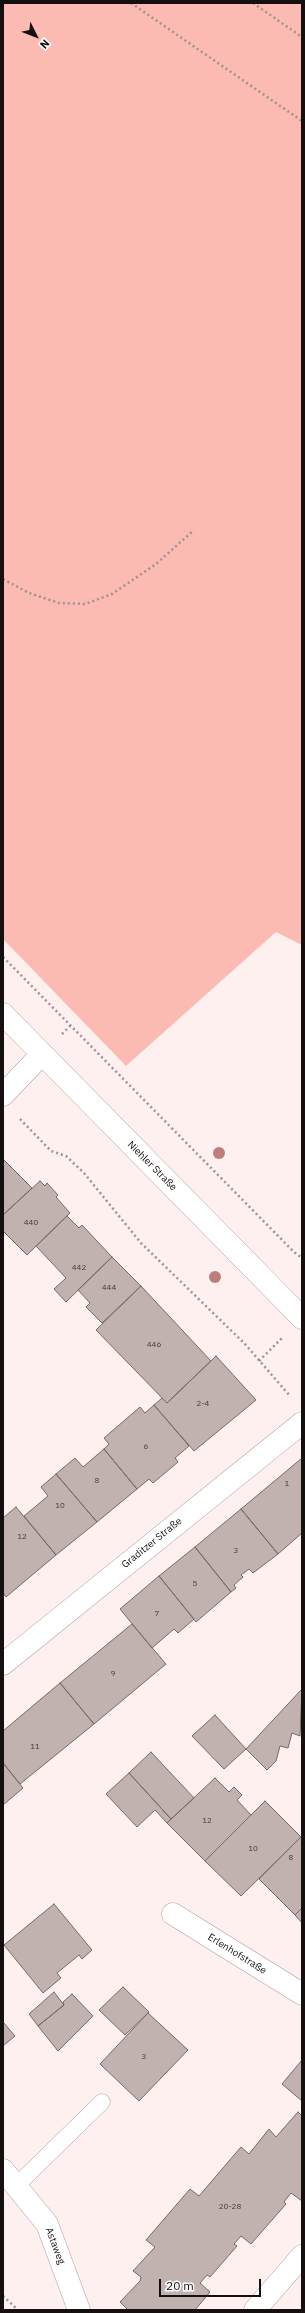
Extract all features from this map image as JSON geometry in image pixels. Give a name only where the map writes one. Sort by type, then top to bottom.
[{"type":"street","name":"Niehler Straße","points":[[3,1014],[302,1318]]},
{"type":"street","points":[[3,1095],[42,1054]]},
{"type":"street","name":"Graditzer Straße","points":[[3,1664],[302,1423]]},
{"type":"street","name":"Erlenhofstraße","points":[[173,1914],[302,1994]]},
{"type":"street","name":"Astaweg","points":[[9,2178],[47,2224],[79,2310]]},
{"type":"street","points":[[255,2310],[302,2256]]},
{"type":"lane","points":[[9,2178],[102,2102]]},
{"type":"path","points":[[131,3],[302,121]]},
{"type":"path","points":[[253,3],[302,36]]},
{"type":"path","points":[[3,580],[29,593],[59,603],[85,604],[112,594],[144,572],[194,530]]},
{"type":"path","points":[[3,957],[294,1252],[302,1258]]},
{"type":"path","points":[[19,1118],[52,1150],[66,1156],[84,1173],[140,1243],[245,1344],[292,1399]]},
{"type":"path","points":[[3,2296],[18,2310]]},
{"type":"shaded area","points":[[3,3],[302,3],[302,945],[276,932],[126,1066],[3,939]]},
{"type":"building","points":[[3,1159],[32,1188],[3,1215]]},
{"type":"building","points":[[40,1181],[45,1186],[47,1183],[58,1195],[56,1197],[70,1213],[27,1255],[3,1231],[3,1215]]},
{"type":"building","points":[[67,1216],[79,1228],[82,1225],[112,1257],[66,1302],[54,1289],[66,1278],[36,1246]]},
{"type":"building","points":[[112,1257],[141,1286],[102,1323],[86,1307],[90,1303],[78,1290]]},
{"type":"building","points":[[141,1286],[211,1361],[167,1403],[96,1330]]},
{"type":"building","points":[[216,1356],[256,1400],[194,1451],[154,1405],[162,1398],[167,1403]]},
{"type":"building","points":[[154,1405],[189,1446],[175,1458],[178,1462],[153,1483],[149,1479],[137,1489],[104,1449],[109,1444],[104,1438],[140,1407],[145,1413]]},
{"type":"building","points":[[104,1449],[137,1489],[97,1522],[56,1474],[75,1458],[83,1467]]},
{"type":"building","points":[[302,1458],[302,1533],[278,1554],[241,1509]]},
{"type":"building","points":[[56,1474],[97,1522],[56,1555],[24,1516],[48,1496],[41,1487]]},
{"type":"building","points":[[16,1507],[56,1555],[6,1597],[3,1593],[3,1518]]},
{"type":"building","points":[[241,1509],[278,1554],[253,1573],[249,1569],[241,1575],[243,1577],[234,1585],[236,1588],[231,1592],[195,1547]]},
{"type":"building","points":[[195,1547],[231,1592],[196,1622],[159,1576]]},
{"type":"building","points":[[159,1576],[194,1619],[178,1633],[174,1629],[152,1648],[120,1609]]},
{"type":"building","points":[[132,1624],[166,1664],[94,1724],[60,1683]]},
{"type":"building","points":[[60,1683],[94,1724],[20,1784],[3,1763],[3,1731]]},
{"type":"building","points":[[302,1689],[300,1736],[292,1733],[288,1748],[280,1746],[276,1761],[267,1770],[246,1749]]},
{"type":"building","points":[[215,1715],[246,1749],[224,1769],[192,1736]]},
{"type":"building","points":[[151,1752],[194,1798],[171,1819],[129,1773]]},
{"type":"building","points":[[3,1763],[23,1788],[3,1805]]},
{"type":"building","points":[[129,1773],[171,1819],[167,1823],[155,1810],[137,1827],[106,1794]]},
{"type":"building","points":[[215,1778],[229,1792],[234,1787],[242,1795],[237,1800],[251,1815],[205,1861],[167,1823]]},
{"type":"building","points":[[265,1801],[301,1837],[241,1896],[205,1861]]},
{"type":"building","points":[[302,1836],[302,1908],[295,1915],[259,1879]]},
{"type":"building","points":[[54,1904],[92,1950],[82,1959],[79,1955],[57,1973],[61,1978],[43,1993],[4,1945]]},
{"type":"building","points":[[302,1908],[302,1923],[295,1915]]},
{"type":"building","points":[[123,1987],[149,2012],[125,2035],[99,2010]]},
{"type":"building","points":[[54,1992],[64,2005],[38,2026],[29,2014]]},
{"type":"building","points":[[72,1994],[93,2016],[58,2051],[38,2026],[64,2005],[63,2002]]},
{"type":"building","points":[[148,2013],[188,2050],[139,2101],[100,2064]]},
{"type":"building","points":[[3,2022],[15,2036],[3,2046]]},
{"type":"building","points":[[302,2060],[302,2101],[282,2084]]},
{"type":"building","points":[[298,2112],[302,2116],[302,2201],[291,2193],[284,2202],[286,2204],[251,2244],[241,2236],[234,2244],[237,2246],[210,2277],[207,2275],[200,2283],[210,2292],[195,2310],[128,2310],[120,2302],[140,2281],[141,2277],[133,2271],[155,2247],[146,2240],[190,2189],[199,2196],[241,2147],[249,2154],[269,2129],[276,2137]]}]
